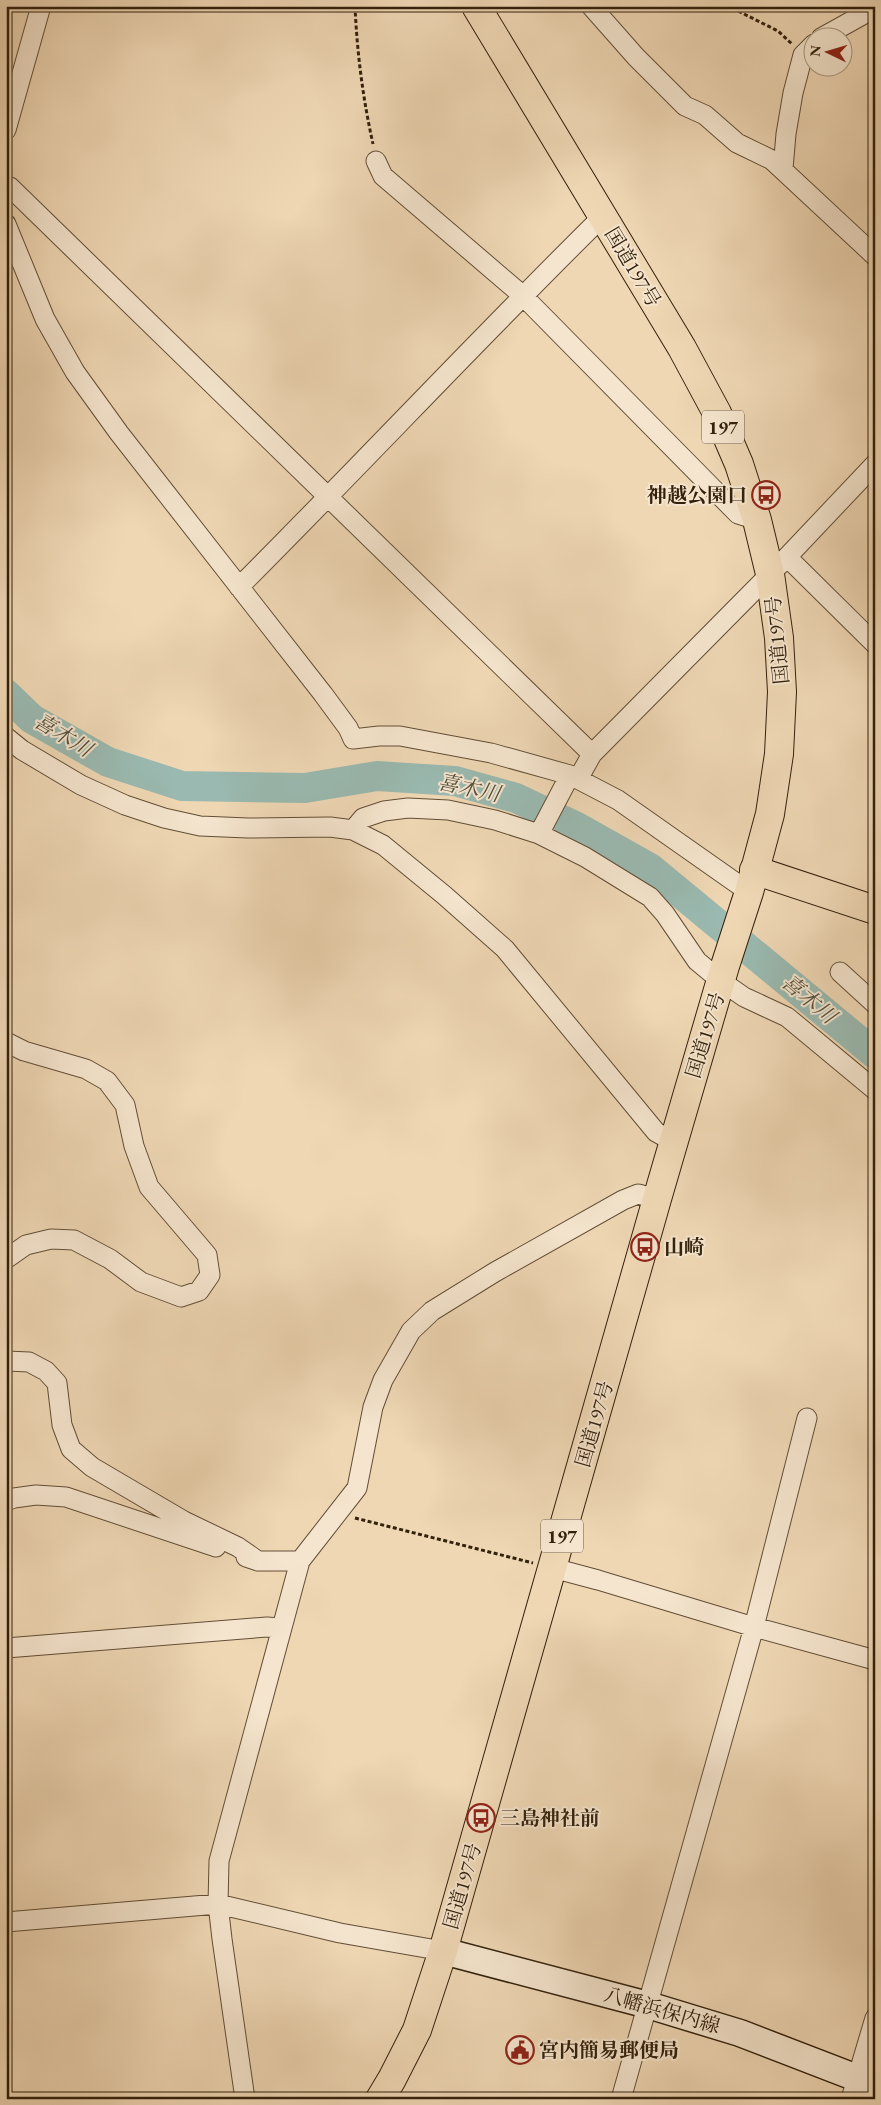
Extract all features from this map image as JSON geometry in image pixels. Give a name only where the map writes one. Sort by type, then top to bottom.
[{"type":"highway","name":"国道197号","points":[[380,2099],[416,2030],[444,1951],[657,1198],[749,888],[770,814],[776,780],[782,692],[778,565],[757,520],[739,464],[717,413],[682,348],[476,6]]},
{"type":"highway","points":[[749,888],[875,910]]},
{"type":"main road","name":"八幡浜保内線","points":[[444,1951],[648,2005],[740,2033],[861,2087]]},
{"type":"street","points":[[6,130],[41,6]]},
{"type":"street","points":[[591,6],[636,57],[685,106],[705,115],[737,143],[760,153],[783,169],[875,256]]},
{"type":"street","points":[[839,28],[875,8]]},
{"type":"street","points":[[783,169],[791,102],[804,62]]},
{"type":"street","points":[[376,161],[383,176],[522,295],[738,514],[757,520]]},
{"type":"street","points":[[6,186],[10,187],[592,754]]},
{"type":"street","points":[[239,587],[328,498],[522,295],[602,217]]},
{"type":"street","points":[[6,224],[45,319],[76,372],[119,433],[323,694],[354,739],[400,736],[491,753],[572,779],[618,800],[749,888]]},
{"type":"street","points":[[541,831],[572,779],[592,754],[875,464]]},
{"type":"street","points":[[778,565],[875,644]]},
{"type":"street","points":[[6,737],[22,750],[81,785],[125,805],[164,818],[200,826],[248,828],[330,827],[353,830],[384,845],[505,949],[656,1132],[674,1142]]},
{"type":"street","points":[[353,830],[363,818],[384,811],[408,808],[448,810],[541,831],[650,897],[665,914],[697,960],[723,974],[744,997],[787,1017],[875,1090]]},
{"type":"street","points":[[840,972],[875,1004]]},
{"type":"street","points":[[6,1042],[24,1051],[86,1069],[107,1081],[125,1105],[134,1146],[149,1187],[207,1255],[210,1275],[199,1292],[181,1297],[142,1282],[110,1260],[74,1240],[51,1239],[26,1245],[6,1259]]},
{"type":"street","points":[[244,2099],[218,1904],[219,1861],[280,1628],[300,1561],[357,1488],[373,1407],[383,1380],[411,1331],[432,1311],[494,1272],[623,1200],[638,1194],[657,1198]]},
{"type":"street","points":[[6,1362],[29,1362],[46,1371],[57,1383],[62,1425],[71,1449],[92,1467],[184,1521],[238,1546],[258,1561]]},
{"type":"street","points":[[621,2099],[754,1627],[807,1418]]},
{"type":"street","points":[[6,1501],[36,1494],[66,1497],[258,1561],[300,1561]]},
{"type":"street","points":[[553,1568],[754,1627],[875,1660]]},
{"type":"street","points":[[6,1648],[268,1627],[280,1628]]},
{"type":"street","points":[[6,1922],[218,1904],[340,1933],[444,1951]]},
{"type":"street","points":[[861,2087],[875,2018]]},
{"type":"path","points":[[355,6],[356,36],[366,114],[376,161]]},
{"type":"path","points":[[734,6],[740,12],[778,31],[804,47]]},
{"type":"path","points":[[338,1514],[553,1568]]},
{"type":"waterway","name":"喜木川","points":[[6,694],[32,719],[108,762],[182,786],[305,788],[377,776],[455,781],[516,798],[577,827],[650,868],[875,1054]]},
{"type":"place","name":"神越公園口","points":[[766,495]]},
{"type":"place","name":"山崎","points":[[645,1247]]},
{"type":"place","name":"三島神社前","points":[[481,1818]]},
{"type":"place","name":"宮内簡易郵便局","points":[[520,2050]]}]
